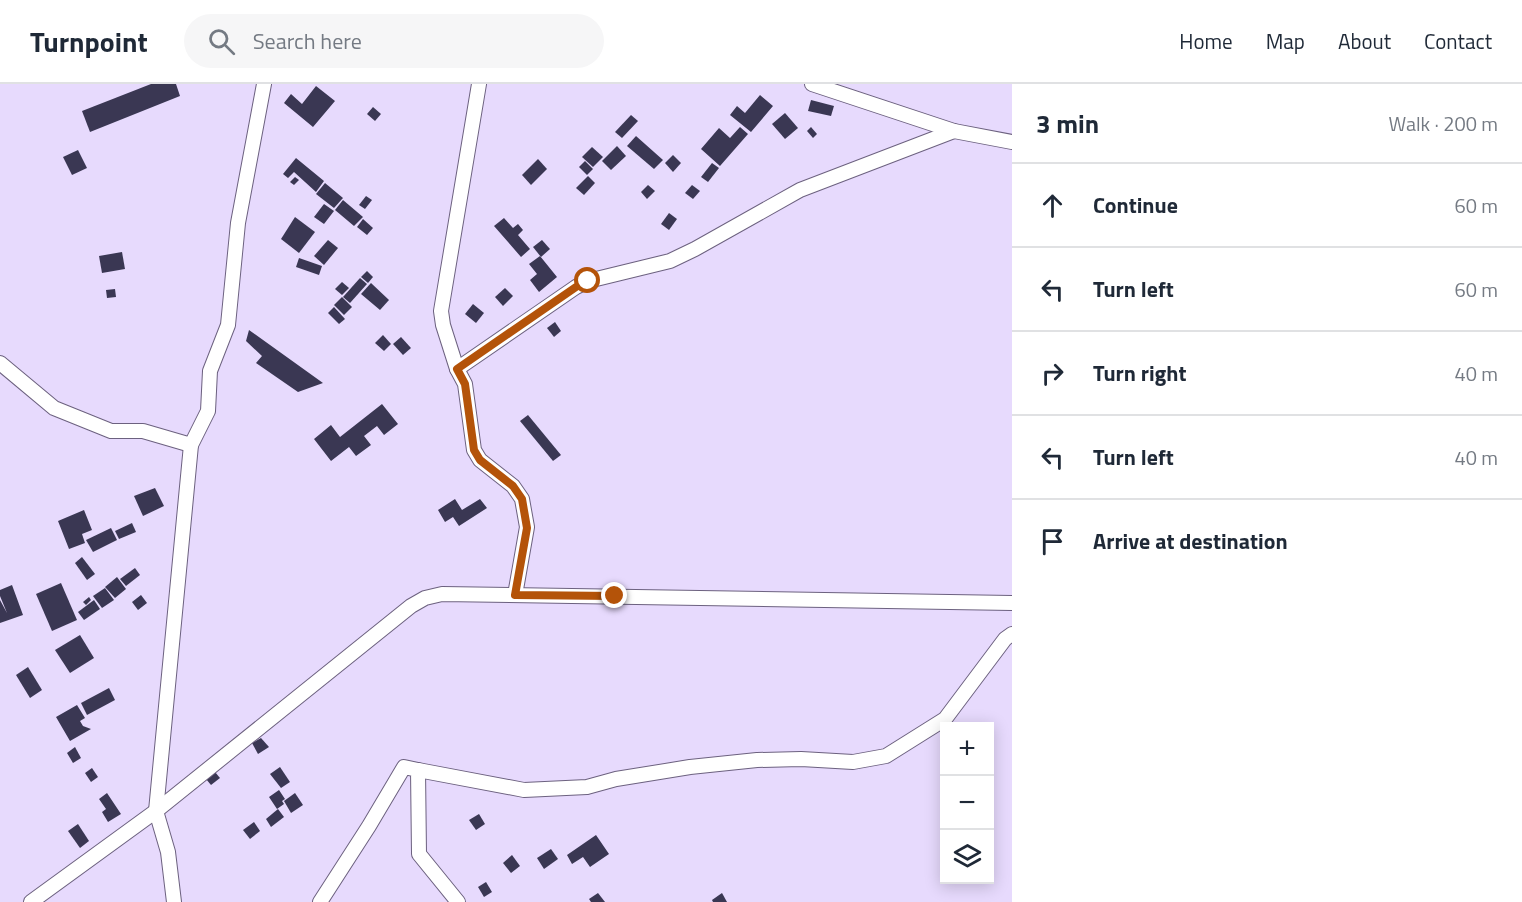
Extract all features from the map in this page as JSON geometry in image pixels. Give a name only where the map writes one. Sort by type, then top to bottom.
[{"type":"street","points":[[174,902],[168,852],[156,811],[191,445],[208,411],[210,371],[228,326],[238,223],[264,84]]},
{"type":"street","points":[[479,84],[441,311],[457,369],[465,384],[474,450],[480,460],[513,486],[522,499],[527,528],[515,595]]},
{"type":"street","points":[[812,84],[954,131],[1012,142]]},
{"type":"street","points":[[457,369],[588,281],[670,261],[800,190],[954,131]]},
{"type":"street","points":[[0,363],[54,408],[111,431],[143,431],[191,445]]},
{"type":"street","points":[[31,902],[156,811],[411,606],[425,598],[442,594],[1012,603]]},
{"type":"street","points":[[320,902],[404,767],[524,790],[587,787],[616,779],[690,766],[757,760],[801,759],[853,762],[886,756],[945,719],[1005,639],[1012,633]]},
{"type":"street","points":[[418,770],[419,854],[458,902]]},
{"type":"building","points":[[151,84],[176,84],[180,96],[90,132],[82,111]]},
{"type":"building","points":[[316,86],[335,101],[313,127],[284,103],[291,94],[302,104]]},
{"type":"building","points":[[760,95],[773,106],[751,132],[730,115],[737,106],[745,113]]},
{"type":"building","points":[[811,100],[834,106],[831,116],[808,111]]},
{"type":"building","points":[[373,107],[381,114],[375,121],[367,114]]},
{"type":"building","points":[[785,113],[798,128],[785,139],[772,124]]},
{"type":"building","points":[[631,115],[638,121],[622,138],[615,132]]},
{"type":"building","points":[[740,127],[748,134],[720,166],[701,149],[719,128],[730,138]]},
{"type":"building","points":[[811,127],[817,134],[813,138],[807,131]]},
{"type":"building","points":[[636,136],[663,160],[654,169],[627,146]]},
{"type":"building","points":[[617,146],[626,156],[611,170],[602,161]]},
{"type":"building","points":[[592,147],[603,157],[593,167],[582,157]]},
{"type":"building","points":[[78,150],[87,168],[72,175],[63,157]]},
{"type":"building","points":[[673,155],[681,163],[673,172],[665,163]]},
{"type":"building","points":[[296,158],[324,181],[316,192],[294,172],[288,178],[283,174]]},
{"type":"building","points":[[538,159],[547,169],[531,185],[522,175]]},
{"type":"building","points":[[585,161],[593,169],[587,175],[579,167]]},
{"type":"building","points":[[712,163],[719,168],[708,182],[701,177]]},
{"type":"building","points":[[588,176],[595,183],[584,195],[576,188]]},
{"type":"building","points":[[295,177],[299,180],[294,185],[290,182]]},
{"type":"building","points":[[325,183],[343,198],[334,208],[316,194]]},
{"type":"building","points":[[648,185],[655,191],[647,199],[641,192]]},
{"type":"building","points":[[692,185],[700,191],[693,199],[685,193]]},
{"type":"building","points":[[366,196],[372,200],[365,209],[359,205]]},
{"type":"building","points":[[343,200],[363,217],[354,226],[335,210]]},
{"type":"building","points":[[324,204],[334,211],[324,224],[314,217]]},
{"type":"building","points":[[669,213],[677,219],[669,230],[661,224]]},
{"type":"building","points":[[295,217],[315,232],[299,253],[281,239]]},
{"type":"building","points":[[504,218],[513,228],[518,224],[523,230],[518,235],[530,249],[521,257],[494,226]]},
{"type":"building","points":[[363,219],[373,228],[367,235],[357,227]]},
{"type":"building","points":[[328,240],[338,248],[324,265],[314,256]]},
{"type":"building","points":[[542,240],[550,249],[541,257],[533,247]]},
{"type":"building","points":[[122,252],[125,269],[102,273],[99,256]]},
{"type":"building","points":[[540,256],[557,277],[539,292],[530,280],[537,274],[529,264]]},
{"type":"building","points":[[299,258],[322,266],[319,275],[296,267]]},
{"type":"building","points":[[367,271],[373,277],[368,283],[361,277]]},
{"type":"building","points":[[360,278],[367,284],[350,303],[343,297]]},
{"type":"building","points":[[342,282],[349,288],[342,295],[335,289]]},
{"type":"building","points":[[371,283],[389,300],[380,310],[361,294]]},
{"type":"building","points":[[505,288],[513,296],[503,306],[495,297]]},
{"type":"building","points":[[115,289],[116,297],[107,298],[106,290]]},
{"type":"building","points":[[342,297],[352,307],[344,315],[334,305]]},
{"type":"building","points":[[473,304],[484,313],[476,323],[465,314]]},
{"type":"building","points":[[334,307],[345,319],[339,324],[328,313]]},
{"type":"building","points":[[555,322],[561,331],[554,337],[547,328]]},
{"type":"building","points":[[249,330],[323,383],[298,392],[256,363],[262,356],[246,341]]},
{"type":"building","points":[[383,335],[391,344],[384,351],[375,343]]},
{"type":"building","points":[[401,337],[411,348],[403,355],[393,344]]},
{"type":"building","points":[[382,404],[398,424],[384,435],[377,426],[364,436],[371,445],[356,456],[349,447],[331,461],[314,439],[331,425],[340,437]]},
{"type":"building","points":[[528,415],[561,455],[553,461],[520,421]]},
{"type":"building","points":[[155,488],[164,506],[143,516],[134,496]]},
{"type":"building","points":[[455,499],[462,510],[480,499],[487,508],[459,526],[453,517],[445,522],[438,510]]},
{"type":"building","points":[[84,510],[92,530],[82,534],[85,543],[69,549],[58,521]]},
{"type":"building","points":[[132,523],[136,532],[119,539],[115,531]]},
{"type":"building","points":[[111,528],[117,540],[93,552],[86,540]]},
{"type":"building","points":[[82,557],[95,574],[87,580],[75,563]]},
{"type":"building","points":[[135,568],[140,575],[126,586],[120,579]]},
{"type":"building","points":[[117,577],[126,589],[115,598],[105,587]]},
{"type":"building","points":[[61,583],[77,620],[52,631],[36,594]]},
{"type":"building","points":[[12,585],[23,615],[0,623],[0,600],[7,613],[0,590]]},
{"type":"building","points":[[105,588],[114,600],[102,608],[93,596]]},
{"type":"building","points":[[141,595],[147,603],[138,610],[132,602]]},
{"type":"building","points":[[89,597],[91,600],[86,605],[83,602]]},
{"type":"building","points":[[94,600],[100,609],[84,620],[78,612]]},
{"type":"building","points":[[80,635],[94,658],[70,673],[55,650]]},
{"type":"building","points":[[28,667],[42,690],[30,698],[16,675]]},
{"type":"building","points":[[109,688],[115,700],[87,715],[81,703]]},
{"type":"building","points":[[77,705],[85,718],[80,721],[83,726],[91,729],[70,741],[56,717]]},
{"type":"building","points":[[261,738],[269,747],[258,754],[252,743]]},
{"type":"building","points":[[75,747],[81,758],[73,763],[67,753]]},
{"type":"building","points":[[280,767],[290,782],[281,788],[270,774]]},
{"type":"building","points":[[92,768],[98,777],[91,782],[85,773]]},
{"type":"building","points":[[215,772],[220,778],[211,785],[206,779]]},
{"type":"building","points":[[279,790],[285,799],[282,801],[284,804],[277,809],[269,797]]},
{"type":"building","points":[[107,793],[121,814],[108,822],[102,812],[106,809],[99,799]]},
{"type":"building","points":[[295,793],[303,805],[291,813],[284,801]]},
{"type":"building","points":[[278,809],[284,817],[271,827],[266,819]]},
{"type":"building","points":[[479,814],[485,824],[476,830],[469,820]]},
{"type":"building","points":[[254,822],[260,831],[250,839],[243,830]]},
{"type":"building","points":[[78,824],[89,841],[80,848],[68,831]]},
{"type":"building","points":[[596,835],[609,854],[590,867],[583,857],[572,864],[567,855]]},
{"type":"building","points":[[551,849],[558,859],[544,869],[537,858]]},
{"type":"building","points":[[512,855],[520,866],[511,873],[503,863]]},
{"type":"building","points":[[486,882],[492,892],[484,897],[478,887]]},
{"type":"building","points":[[598,893],[605,902],[591,902],[589,899]]},
{"type":"building","points":[[722,893],[727,902],[713,902],[712,900]]},
{"type":"route","points":[[588,281],[457,369],[465,384],[474,450],[480,460],[513,486],[522,499],[527,528],[515,595],[615,596]]}]
